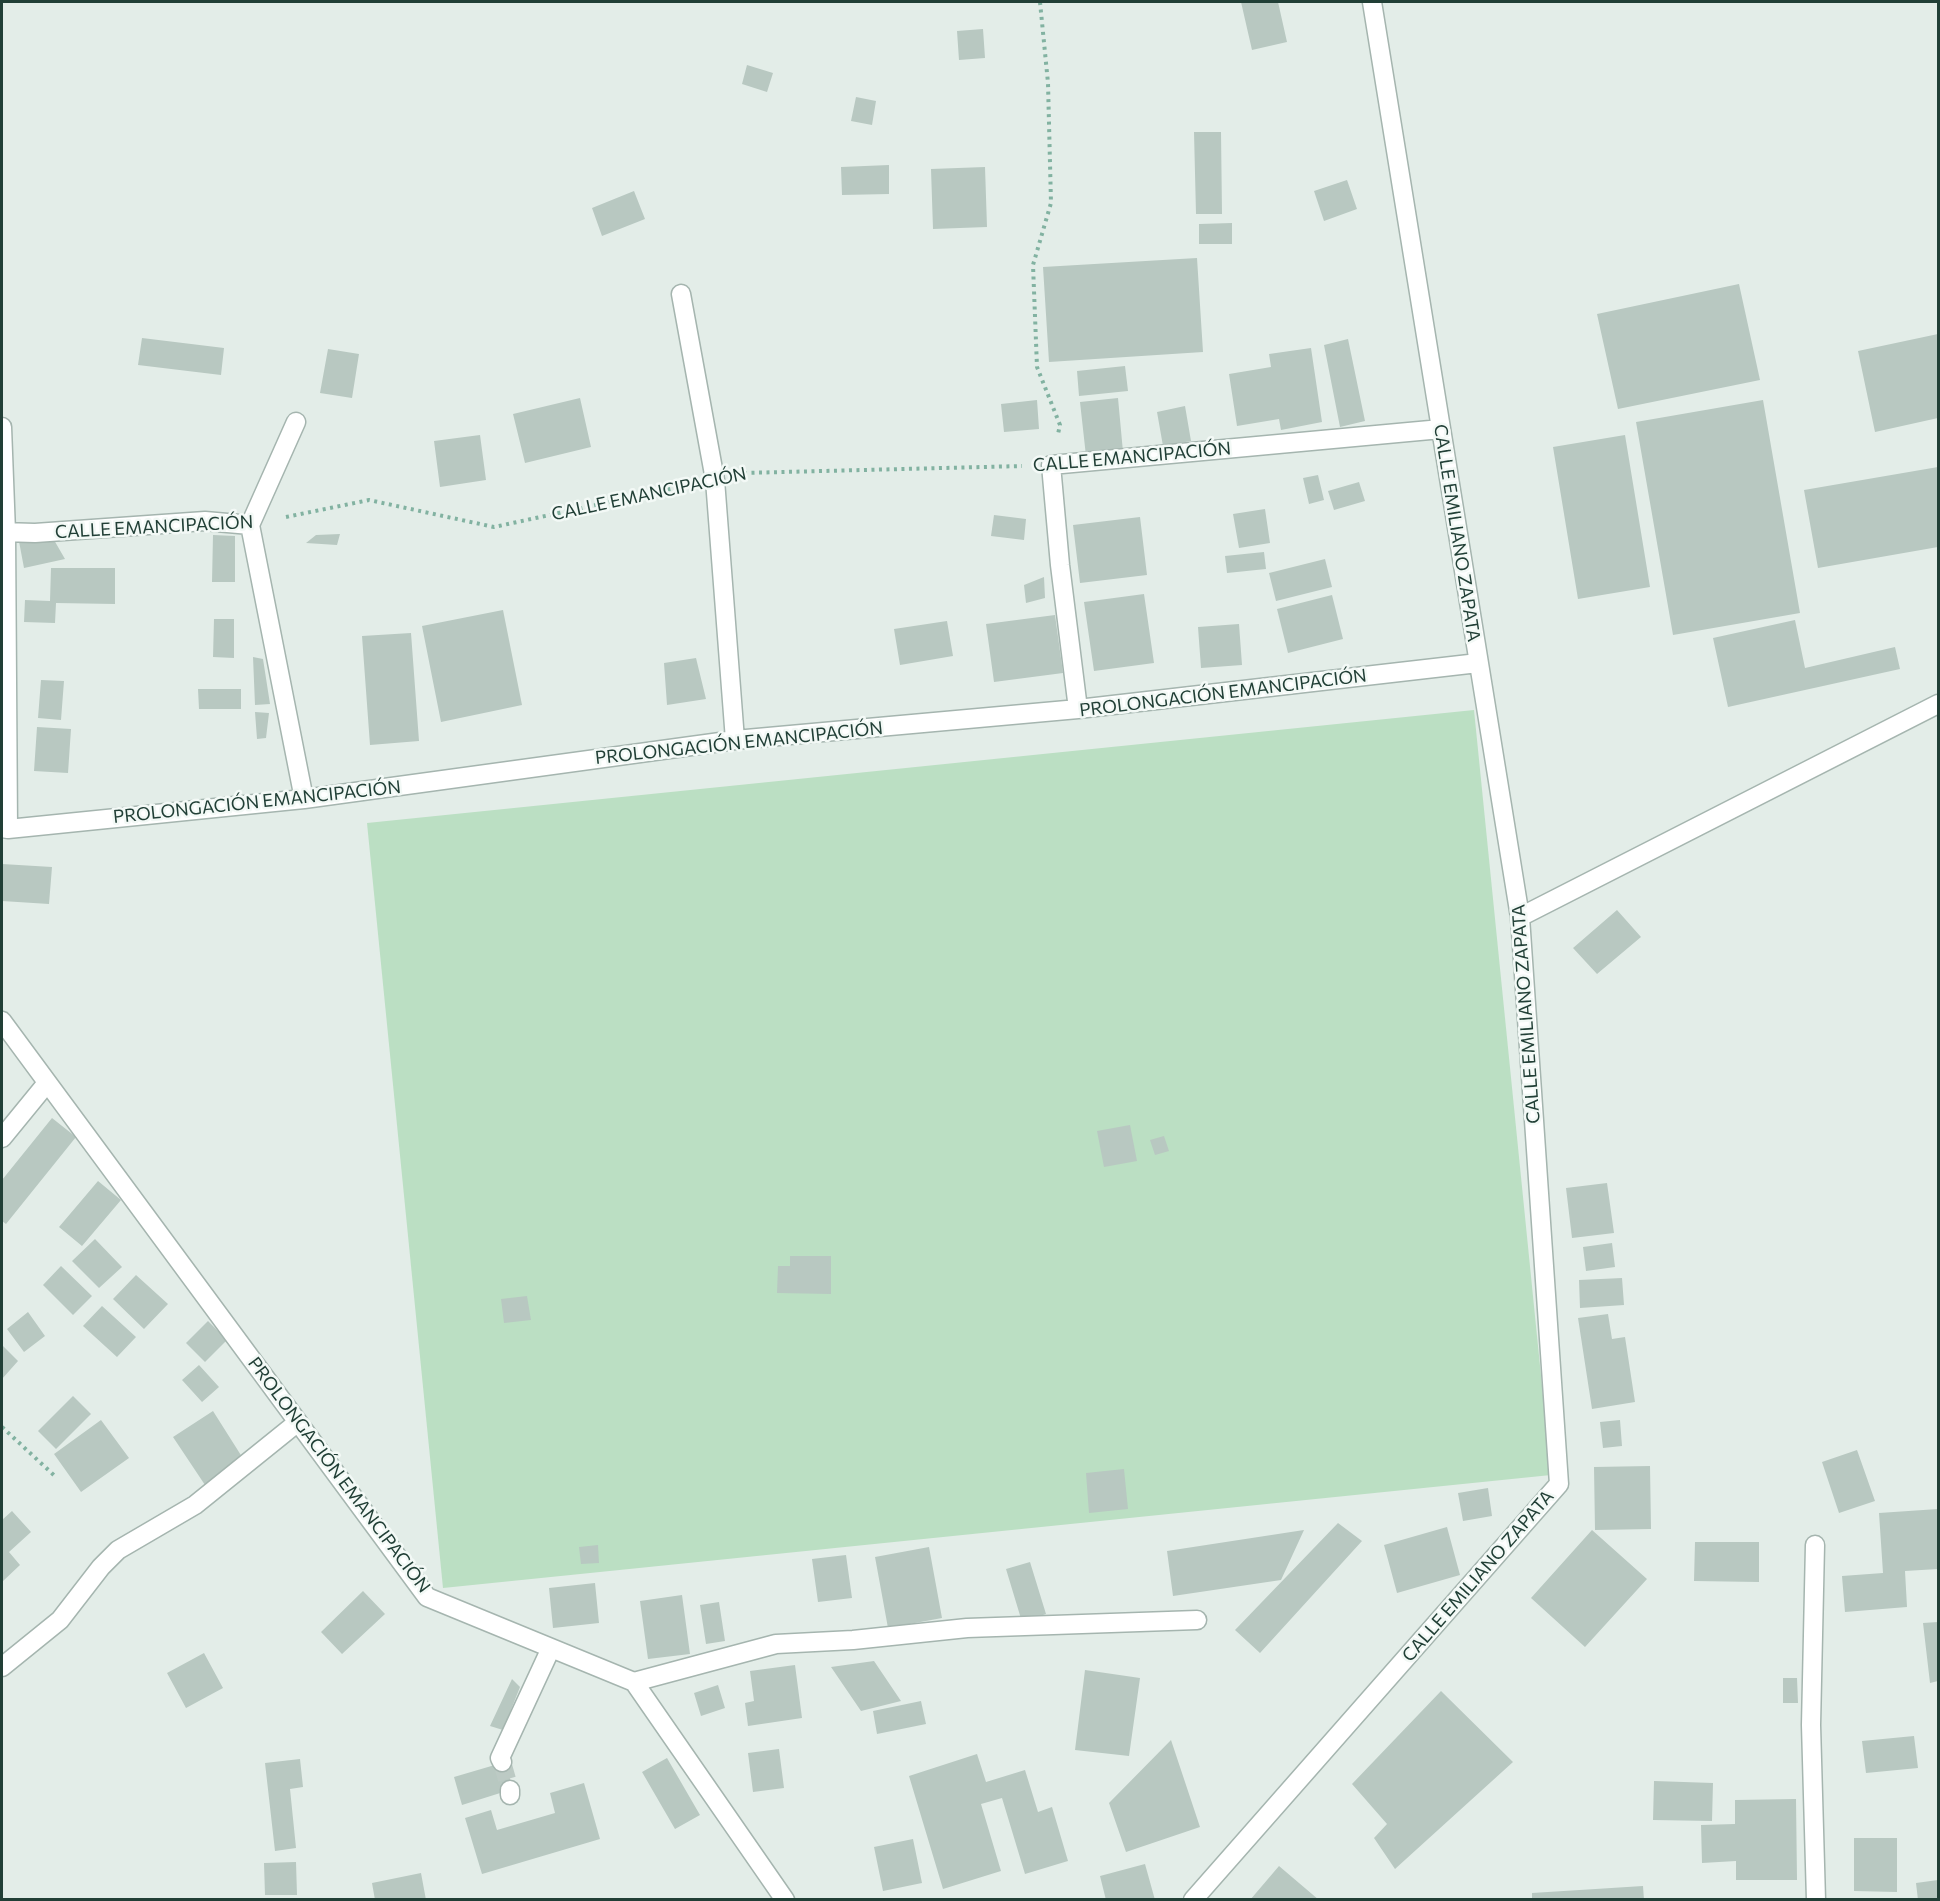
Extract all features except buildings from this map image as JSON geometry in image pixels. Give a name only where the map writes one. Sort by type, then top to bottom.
[{"type":"street","name":"CALLE EMILIANO ZAPATA","points":[[1193,1899],[1559,1484],[1520,917],[1372,2]]},
{"type":"street","points":[[681,294],[715,480],[735,740]]},
{"type":"street","points":[[296,422],[250,525],[304,799]]},
{"type":"street","points":[[2,427],[5,829]]},
{"type":"street","name":"CALLE EMANCIPACIÓN","points":[[1051,465],[1441,429]]},
{"type":"street","points":[[1051,465],[1060,565],[1078,709]]},
{"type":"street","name":"CALLE EMANCIPACIÓN","points":[[4,532],[35,533],[205,521],[250,525]]},
{"type":"street","name":"PROLONGACIÓN EMANCIPACIÓN","points":[[5,829],[304,799],[735,740],[1078,709],[1478,663]]},
{"type":"street","points":[[1520,917],[1938,704]]},
{"type":"street","name":"PROLONGACIÓN EMANCIPACIÓN","points":[[2,1021],[427,1596],[634,1682]]},
{"type":"street","points":[[2,1138],[47,1083]]},
{"type":"street","points":[[2,1667],[60,1620],[101,1567],[118,1550],[195,1505],[298,1422]]},
{"type":"street","points":[[1815,1545],[1811,1725],[1816,1899]]},
{"type":"street","points":[[785,1899],[634,1682],[776,1644],[853,1640],[967,1628],[1197,1620]]},
{"type":"street","points":[[502,1762],[501,1758],[551,1648]]},
{"type":"path","points":[[1040,2],[1048,83],[1051,203],[1033,265],[1037,367],[1060,425],[1051,465]]},
{"type":"path","name":"CALLE EMANCIPACIÓN","points":[[250,525],[369,500],[494,527],[715,480],[738,473],[1051,465]]},
{"type":"path","points":[[2,1427],[57,1478]]},
{"type":"green space","points":[[1474,710],[1551,1475],[443,1588],[367,823]]},
{"type":"tunnel","points":[[502,1762],[510,1790]]}]
